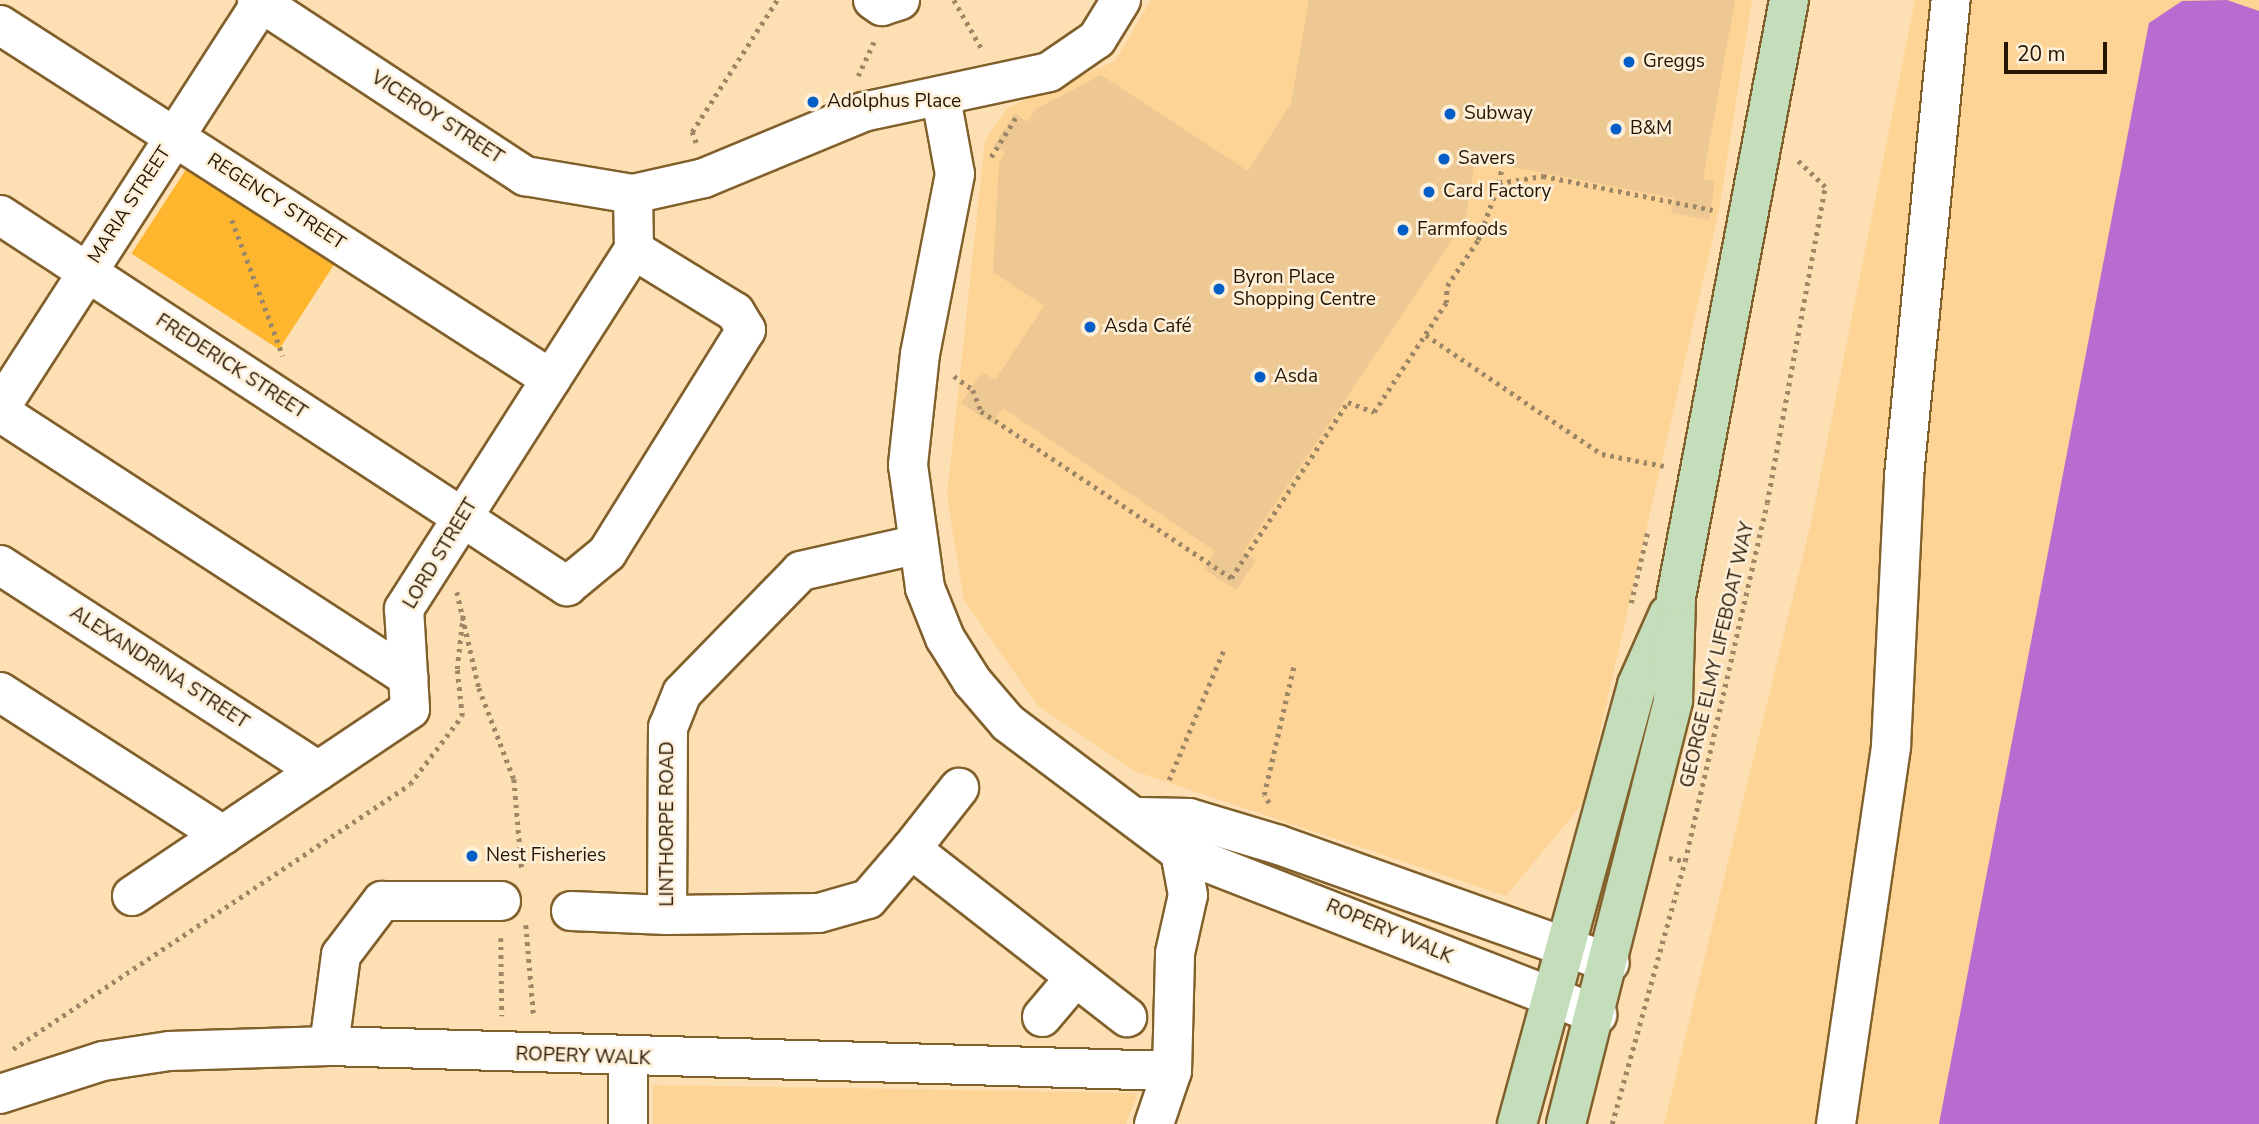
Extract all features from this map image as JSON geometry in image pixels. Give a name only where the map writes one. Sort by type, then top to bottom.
[{"type":"main road","points":[[1566,1124],[1597,1015],[1673,700],[1676,597],[1789,0]]},
{"type":"main road","points":[[1517,1124],[1549,998],[1637,685],[1676,597]]},
{"type":"street","points":[[634,250],[633,194],[704,178],[863,112],[1021,83],[1074,59],[1121,0]]},
{"type":"street","points":[[1836,1124],[1891,746],[1904,476],[1951,0]]},
{"type":"street","name":"MARIA STREET","points":[[0,410],[259,1]]},
{"type":"street","name":"VICEROY STREET","points":[[259,1],[525,176],[633,194]]},
{"type":"street","name":"REGENCY STREET","points":[[0,25],[551,379]]},
{"type":"street","points":[[941,98],[955,174],[920,354],[908,465],[915,545],[945,638],[972,681],[1008,723],[1138,817],[1201,840],[1564,946],[1610,963]]},
{"type":"street","name":"FREDERICK STREET","points":[[0,215],[87,272],[452,533],[567,586],[607,553],[746,330],[735,312],[634,250]]},
{"type":"street","name":"LORD STREET","points":[[132,896],[410,709],[404,609],[634,250]]},
{"type":"street","points":[[0,410],[408,677]]},
{"type":"street","name":"LINTHORPE ROAD","points":[[915,545],[801,571],[682,692],[668,727],[667,915],[819,913],[868,900],[959,788]]},
{"type":"street","name":"ALEXANDRINA STREET","points":[[0,565],[318,771]]},
{"type":"street","points":[[0,692],[223,835]]},
{"type":"street","points":[[1154,1124],[1172,1071],[1175,953],[1201,840]]},
{"type":"street","name":"ROPERY WALK","points":[[1201,840],[1549,998],[1597,1015]]},
{"type":"street","points":[[911,849],[1127,1017]]},
{"type":"street","points":[[330,1046],[341,955],[382,901],[517,901]]},
{"type":"street","points":[[571,911],[667,915]]},
{"type":"street","points":[[1042,1017],[1074,978]]},
{"type":"street","name":"ROPERY WALK","points":[[0,1094],[103,1061],[169,1051],[330,1046],[628,1059],[1172,1071]]},
{"type":"street","points":[[628,1059],[628,1124]]},
{"type":"path","points":[[699,152],[692,132],[777,0]]},
{"type":"path","points":[[871,81],[858,84],[857,73],[886,3]]},
{"type":"path","points":[[952,389],[954,375],[972,390],[981,411],[1231,578],[1348,402],[1374,412],[1425,334],[1478,240],[1499,183],[1502,166]]},
{"type":"path","points":[[1499,183],[1543,176],[1719,211],[1716,225]]},
{"type":"path","name":"GEORGE ELMY LIFEBOAT WAY","points":[[1612,1124],[1691,835],[1767,503],[1825,187]]},
{"type":"path","points":[[229,210],[285,361]]},
{"type":"path","points":[[1425,334],[1602,454],[1664,466]]},
{"type":"path","points":[[1660,479],[1667,452]]},
{"type":"path","points":[[1629,614],[1651,520]]},
{"type":"path","points":[[452,533],[463,615],[479,688],[514,779],[520,1054]]},
{"type":"path","points":[[0,1058],[410,784],[461,716],[457,668],[463,615]]},
{"type":"path","points":[[1161,785],[1186,751],[1225,647]]},
{"type":"path","points":[[1274,814],[1264,795],[1294,665]]},
{"type":"path","points":[[517,901],[520,1054]]},
{"type":"shaded area","name":"Byron Place Shopping Centre","points":[[1151,0],[1752,0],[1719,211],[1584,802],[1506,896],[1134,771],[1037,705],[964,600],[947,496],[985,140],[1007,108],[1115,61]]},
{"type":"shaded area","points":[[1915,0],[2259,0],[2259,1124],[1664,1124],[1811,523]]},
{"type":"shaded area","points":[[2227,0],[2259,11],[2259,1124],[1939,1124],[2149,23],[2182,1]]},
{"type":"shaded area","points":[[187,168],[335,264],[279,349],[131,254]]},
{"type":"shaded area","points":[[653,1085],[1138,1093],[1126,1124],[653,1124]]},
{"type":"building","name":"Byron Place Shopping Centre","points":[[1309,0],[1735,0],[1703,179],[1715,181],[1709,220],[1671,213],[1674,198],[1475,160],[1466,219],[1243,552],[1256,560],[1236,590],[1204,569],[1215,551],[1003,408],[992,424],[961,403],[982,372],[995,380],[1044,306],[993,272],[999,162],[1005,153],[994,145],[1015,113],[1027,122],[1036,109],[1101,75],[1248,171],[1291,103]]},
{"type":"place","name":"Greggs","points":[[1629,62]]},
{"type":"place","name":"Adolphus Place","points":[[813,102]]},
{"type":"place","name":"Subway","points":[[1450,114]]},
{"type":"place","name":"B&M","points":[[1616,129]]},
{"type":"place","name":"Savers","points":[[1444,159]]},
{"type":"place","name":"Card Factory","points":[[1429,192]]},
{"type":"place","name":"Farmfoods","points":[[1403,230]]},
{"type":"place","name":"Byron Place Shopping Centre","points":[[1219,289]]},
{"type":"place","name":"Asda Café","points":[[1090,327]]},
{"type":"place","name":"Asda","points":[[1260,377]]},
{"type":"place","name":"Nest Fisheries","points":[[472,856]]}]
